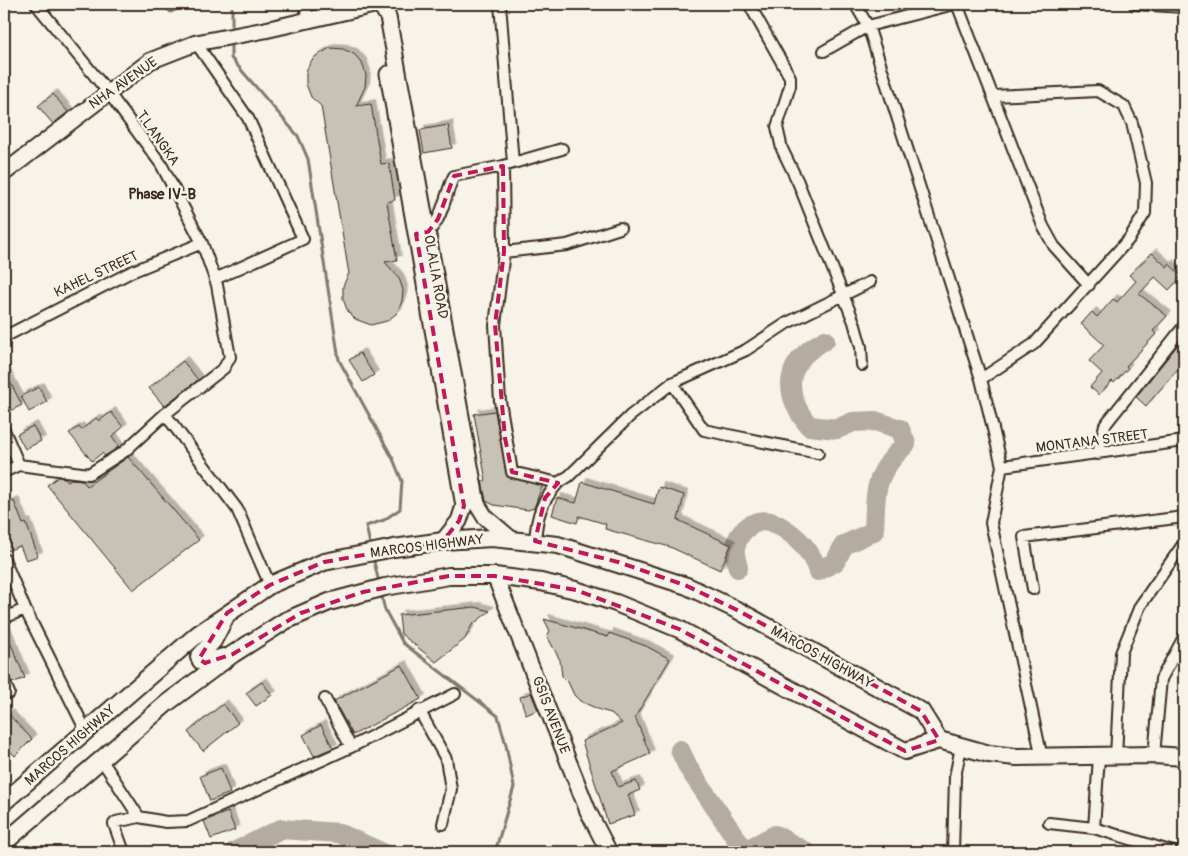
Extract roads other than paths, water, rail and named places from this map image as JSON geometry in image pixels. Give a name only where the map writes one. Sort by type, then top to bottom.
[{"type":"main road","name":"NHA AVENUE","points":[[4,173],[150,61],[196,43],[380,4]]},
{"type":"main road","name":"OLALIA ROAD","points":[[380,4],[381,35],[477,504],[485,517],[511,538]]},
{"type":"main road","name":"OLALIA ROAD","points":[[422,233],[464,506],[459,521],[443,541]]},
{"type":"main road","name":"MARCOS HIGHWAY","points":[[4,802],[198,634],[270,585],[324,562],[443,541],[511,538],[558,545],[601,557],[678,583],[739,611],[921,711],[939,740]]},
{"type":"main road","points":[[4,843],[167,702],[233,654],[301,613],[363,592],[449,576],[495,576],[576,590],[679,628],[905,751],[939,740],[989,754],[1042,758],[1154,755],[1184,757]]},
{"type":"main road","name":"GSIS AVENUE","points":[[495,576],[588,810],[609,852]]},
{"type":"main road","points":[[228,613],[213,641],[199,656],[201,662],[205,663],[233,654]]},
{"type":"street","name":"T.LANGKA","points":[[19,465],[89,474],[125,451],[165,414],[224,368],[230,357],[216,282],[202,243],[161,164],[108,92],[36,4]]},
{"type":"street","points":[[304,4],[309,19]]},
{"type":"street","points":[[500,4],[508,164],[504,252],[495,325],[500,401],[512,472],[558,483]]},
{"type":"street","points":[[749,4],[790,77],[790,86],[777,127],[782,149],[798,182],[859,339],[862,365]]},
{"type":"street","points":[[855,4],[868,26],[981,380],[1002,466],[992,523],[1042,758]]},
{"type":"street","points":[[824,51],[868,26],[956,4],[994,96],[1043,226],[1054,246],[1089,285]]},
{"type":"street","points":[[1134,4],[1184,7]]},
{"type":"street","points":[[196,43],[248,118],[303,239],[216,282]]},
{"type":"street","points":[[981,380],[1034,344],[1129,239],[1145,213],[1146,183],[1132,123],[1124,106],[1098,91],[994,96]]},
{"type":"street","points":[[422,233],[438,219],[454,176],[562,149]]},
{"type":"street","points":[[504,252],[567,245],[620,228]]},
{"type":"street","name":"KAHEL STREET","points":[[4,336],[131,272],[202,243]]},
{"type":"street","points":[[535,541],[537,518],[545,498],[558,483],[569,476],[630,416],[672,383],[746,350],[787,323],[870,282]]},
{"type":"street","points":[[1098,454],[1105,425],[1184,326]]},
{"type":"street","points":[[672,383],[704,430],[818,453]]},
{"type":"street","points":[[165,414],[237,509],[270,585]]},
{"type":"street","points":[[4,430],[19,465],[4,472]]},
{"type":"street","name":"MONTANA STREET","points":[[1002,466],[1184,441]]},
{"type":"street","points":[[1033,589],[1024,537],[1184,517]]},
{"type":"street","points":[[1116,757],[1121,653],[1140,606],[1184,543]]},
{"type":"street","points":[[4,559],[25,609],[86,731]]},
{"type":"street","points":[[4,618],[25,609]]},
{"type":"street","points":[[1154,755],[1161,678],[1184,637]]},
{"type":"street","points":[[4,681],[9,693]]},
{"type":"street","points":[[124,852],[114,824],[140,817],[166,822],[188,821],[351,746],[419,710],[455,694]]},
{"type":"street","points":[[325,699],[351,746]]},
{"type":"street","points":[[419,710],[446,760],[451,789],[443,824]]},
{"type":"street","points":[[953,852],[955,777],[961,747]]},
{"type":"street","points":[[1094,828],[1099,757]]},
{"type":"street","points":[[101,759],[140,817]]},
{"type":"street","points":[[1049,823],[1094,828],[1173,852]]},
{"type":"waterway","points":[[160,4],[171,12],[188,4]]},
{"type":"waterway","points":[[232,4],[232,31]]},
{"type":"waterway","points":[[231,42],[231,58],[298,136],[308,159],[339,360],[393,459],[402,481],[400,509],[384,520],[366,526],[371,549]]},
{"type":"waterway","points":[[738,568],[735,556],[737,542],[740,535],[756,522],[771,522],[791,534],[807,550],[818,571],[835,562],[844,545],[874,531],[878,483],[887,465],[906,444],[900,429],[875,421],[853,422],[837,429],[809,426],[794,401],[791,390],[792,378],[801,358],[825,340]]},
{"type":"waterway","points":[[373,557],[379,583]]},
{"type":"waterway","points":[[381,594],[385,610],[403,643],[498,716],[514,787],[495,852]]},
{"type":"waterway","points":[[680,750],[689,769],[744,850]]},
{"type":"waterway","points":[[234,852],[281,829],[339,833],[381,852]]},
{"type":"waterway","points":[[743,852],[775,835],[806,852]]},
{"type":"district","name":"Phase IV-B","points":[[162,194]]}]
